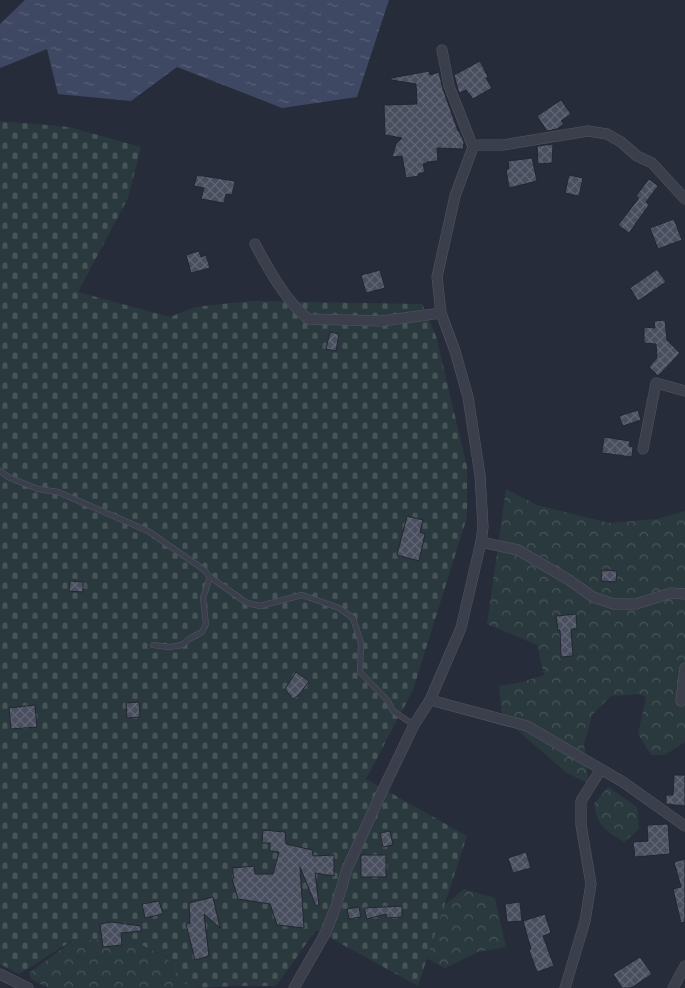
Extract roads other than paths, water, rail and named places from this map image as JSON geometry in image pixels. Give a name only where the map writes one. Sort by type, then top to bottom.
[{"type":"street","points":[[294,988],[326,932],[347,869],[414,725],[430,700],[462,628],[481,542],[483,527],[480,475],[468,397],[455,351],[441,314],[437,277],[455,196],[473,147],[449,86],[442,50]]},
{"type":"street","points":[[473,147],[478,145],[503,145],[588,131],[606,134],[621,142],[637,156],[652,163],[685,199]]},
{"type":"street","points":[[255,244],[284,292],[308,319],[382,321],[441,314]]},
{"type":"street","points":[[643,449],[656,383],[685,391]]},
{"type":"street","points":[[481,542],[518,550],[546,565],[593,598],[614,604],[636,604],[671,593],[685,594]]},
{"type":"street","points":[[681,701],[685,668]]},
{"type":"street","points":[[430,700],[527,726],[623,782],[685,826]]},
{"type":"street","points":[[564,988],[584,921],[591,884],[581,825],[581,801],[601,769]]},
{"type":"street","points":[[673,988],[685,966]]},
{"type":"street","points":[[0,974],[28,988]]},
{"type":"lane","points":[[0,471],[10,478],[38,489],[58,492],[148,531],[203,569],[210,577],[247,603],[260,606],[302,596],[339,608],[353,618],[361,643],[360,672],[388,701],[393,710],[414,725]]},
{"type":"lane","points":[[153,645],[169,647],[182,645],[189,638],[202,632],[206,624],[203,598],[210,577]]},
{"type":"water","points":[[25,0],[389,0],[357,97],[282,108],[177,67],[131,101],[58,94],[47,49],[0,68],[0,24]]}]
